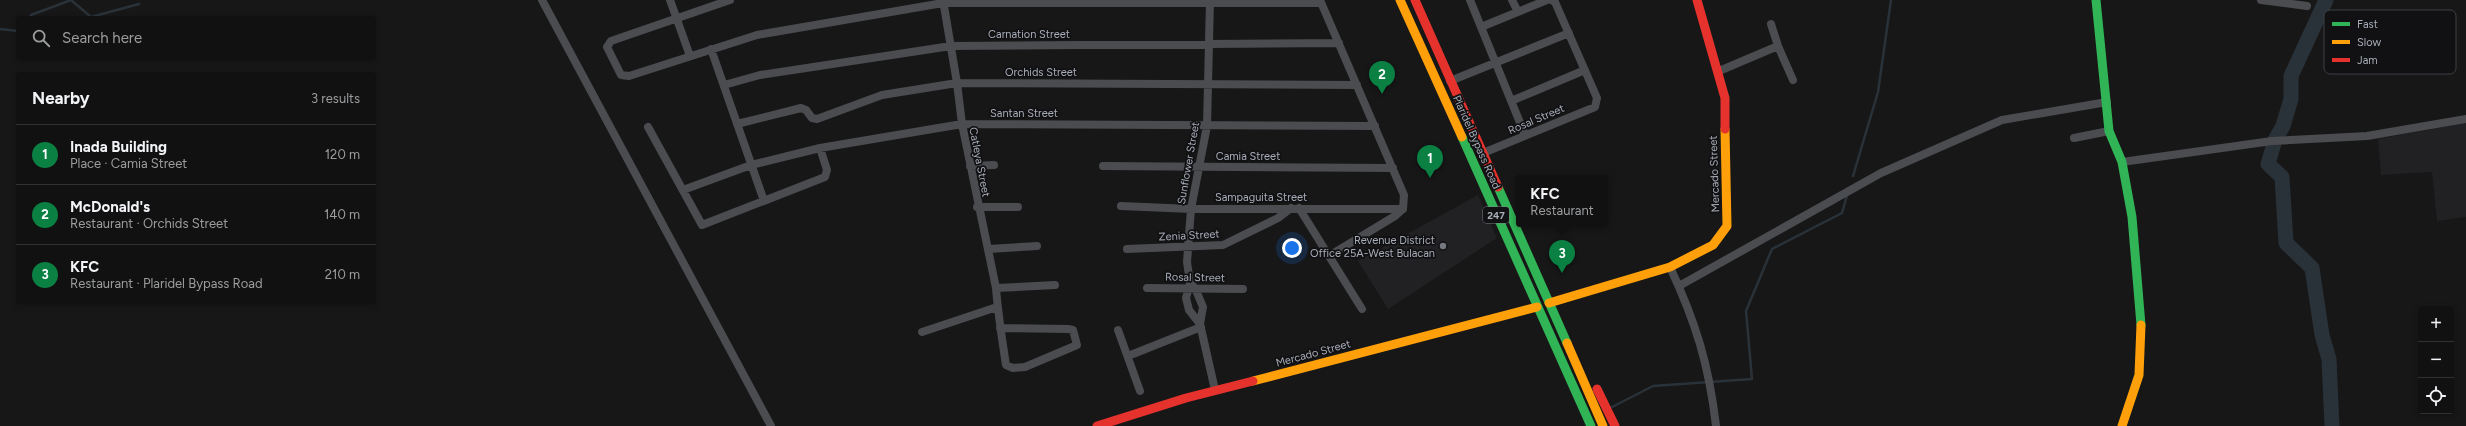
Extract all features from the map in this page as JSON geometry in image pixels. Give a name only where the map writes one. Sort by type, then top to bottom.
[{"type":"main road","name":"Plaridel Bypass Road","points":[[1400,0],[1561,359]]},
{"type":"main road","name":"Plaridel Bypass Road","points":[[1415,0],[1549,303],[1567,340]]},
{"type":"main road","name":"Mercado Street","points":[[1549,303],[1670,267],[1713,245],[1727,226],[1725,98],[1719,71],[1697,0]]},
{"type":"main road","points":[[2096,0],[2109,130],[2122,162],[2132,217],[2141,328],[2139,375],[2135,391],[2122,426]]},
{"type":"main road","name":"Mercado Street","points":[[1096,426],[1114,424],[1215,390],[1537,307]]},
{"type":"main road","points":[[1567,340],[1603,426]]},
{"type":"main road","name":"247","points":[[1567,340],[1589,372],[1615,426]]},
{"type":"main road","points":[[1561,359],[1591,426]]},
{"type":"main road","name":"247","points":[[1561,359],[1581,426]]},
{"type":"street","points":[[542,0],[771,426]]},
{"type":"street","points":[[670,0],[690,56]]},
{"type":"street","points":[[730,0],[676,17],[611,41],[607,47],[621,75],[625,76],[757,35],[943,2],[1321,1],[1394,168],[1405,200],[1403,209],[1395,216],[1329,256]]},
{"type":"street","points":[[1470,0],[1526,136]]},
{"type":"street","points":[[1512,0],[1518,12]]},
{"type":"street","points":[[1481,28],[1547,0]]},
{"type":"street","points":[[1511,101],[1585,70],[1555,2],[1551,0]]},
{"type":"street","points":[[2261,0],[2307,6]]},
{"type":"street","name":"Catleya Street","points":[[943,2],[957,83],[962,124],[977,207],[996,288],[997,307],[1000,328],[1006,364],[1013,368],[1025,367],[1077,345],[1073,330],[1000,328]]},
{"type":"street","name":"Sunflower Street","points":[[1210,2],[1207,126],[1191,209],[1187,262],[1191,286],[1203,307],[1201,326],[1215,390]]},
{"type":"street","points":[[1770,24],[1793,80]]},
{"type":"street","points":[[1450,81],[1568,33]]},
{"type":"street","name":"Carnation Street","points":[[724,85],[760,75],[951,46],[1339,43]]},
{"type":"street","points":[[1719,71],[1778,46]]},
{"type":"street","points":[[711,49],[764,201]]},
{"type":"street","name":"Rosal Street","points":[[1483,153],[1595,107],[1597,104],[1597,98],[1585,70]]},
{"type":"street","name":"Orchids Street","points":[[737,124],[801,108],[806,110],[812,118],[817,119],[882,95],[957,83],[1207,82],[1357,85]]},
{"type":"street","points":[[1679,286],[1881,172],[2002,120],[2107,102]]},
{"type":"street","points":[[2122,162],[2275,141],[2367,136],[2466,119]]},
{"type":"street","name":"Santan Street","points":[[682,190],[751,165],[820,148],[962,124],[1375,126]]},
{"type":"street","points":[[648,127],[702,225],[825,177],[828,170],[820,148]]},
{"type":"street","points":[[2074,138],[2109,130]]},
{"type":"street","points":[[970,166],[994,165]]},
{"type":"street","name":"Camia Street","points":[[1103,166],[1394,168]]},
{"type":"street","name":"Sampaguita Street","points":[[1120,206],[1191,209],[1403,209]]},
{"type":"street","points":[[977,207],[1018,207]]},
{"type":"street","points":[[1295,208],[1329,256],[1362,308]]},
{"type":"street","name":"Zenia Street","points":[[1127,249],[1223,245],[1295,208]]},
{"type":"street","points":[[988,249],[1037,246]]},
{"type":"street","points":[[1670,267],[1703,346],[1711,379],[1716,426]]},
{"type":"street","points":[[996,288],[1054,286]]},
{"type":"street","name":"Sunflower Street","points":[[1191,286],[1186,298],[1189,310],[1201,326]]},
{"type":"street","name":"Rosal Street","points":[[1147,288],[1191,286],[1243,289]]},
{"type":"street","points":[[922,332],[997,307]]},
{"type":"street","points":[[1128,356],[1201,326]]},
{"type":"street","points":[[1118,330],[1140,390]]},
{"type":"shaded area","points":[[2466,123],[2466,217],[2437,221],[2432,172],[2381,175],[2378,139]]},
{"type":"shaded area","points":[[1478,195],[1497,238],[1388,309],[1358,261]]},
{"type":"waterway","points":[[71,0],[90,16]]},
{"type":"waterway","points":[[31,16],[71,0]]},
{"type":"waterway","points":[[1853,176],[1878,92],[1891,0]]},
{"type":"waterway","points":[[2326,0],[2291,76],[2291,99],[2283,126],[2275,140],[2268,164],[2282,177],[2286,243],[2312,268],[2322,335],[2329,359],[2332,426]]},
{"type":"waterway","points":[[95,16],[139,4]]},
{"type":"waterway","points":[[0,29],[16,31]]},
{"type":"waterway","points":[[1612,407],[1653,386],[1752,379],[1746,311],[1772,249],[1842,213],[1847,195]]},
{"type":"traffic: fast","points":[[2096,0],[2109,131],[2122,162],[2132,217],[2141,325]]},
{"type":"traffic: fast","points":[[1462,137],[1591,426]]},
{"type":"traffic: fast","points":[[1498,187],[1567,343]]},
{"type":"traffic: slow","points":[[1400,0],[1462,137]]},
{"type":"traffic: slow","points":[[1549,303],[1670,267],[1713,245],[1727,226],[1725,129]]},
{"type":"traffic: slow","points":[[1253,381],[1537,307]]},
{"type":"traffic: slow","points":[[2122,426],[2139,375],[2141,325]]},
{"type":"traffic: slow","points":[[1567,343],[1603,426]]},
{"type":"traffic: jam","points":[[1415,0],[1498,187]]},
{"type":"traffic: jam","points":[[1697,0],[1725,98],[1725,129]]},
{"type":"traffic: jam","points":[[1097,426],[1186,398],[1253,381]]},
{"type":"traffic: jam","points":[[1597,389],[1615,426]]},
{"type":"place","name":"McDonald's","points":[[1382,94]]},
{"type":"place","name":"Inada Building","points":[[1430,178]]},
{"type":"place","name":"Revenue District Office 25A-West Bulacan","points":[[1443,246]]},
{"type":"place","name":"KFC","points":[[1562,273]]}]
